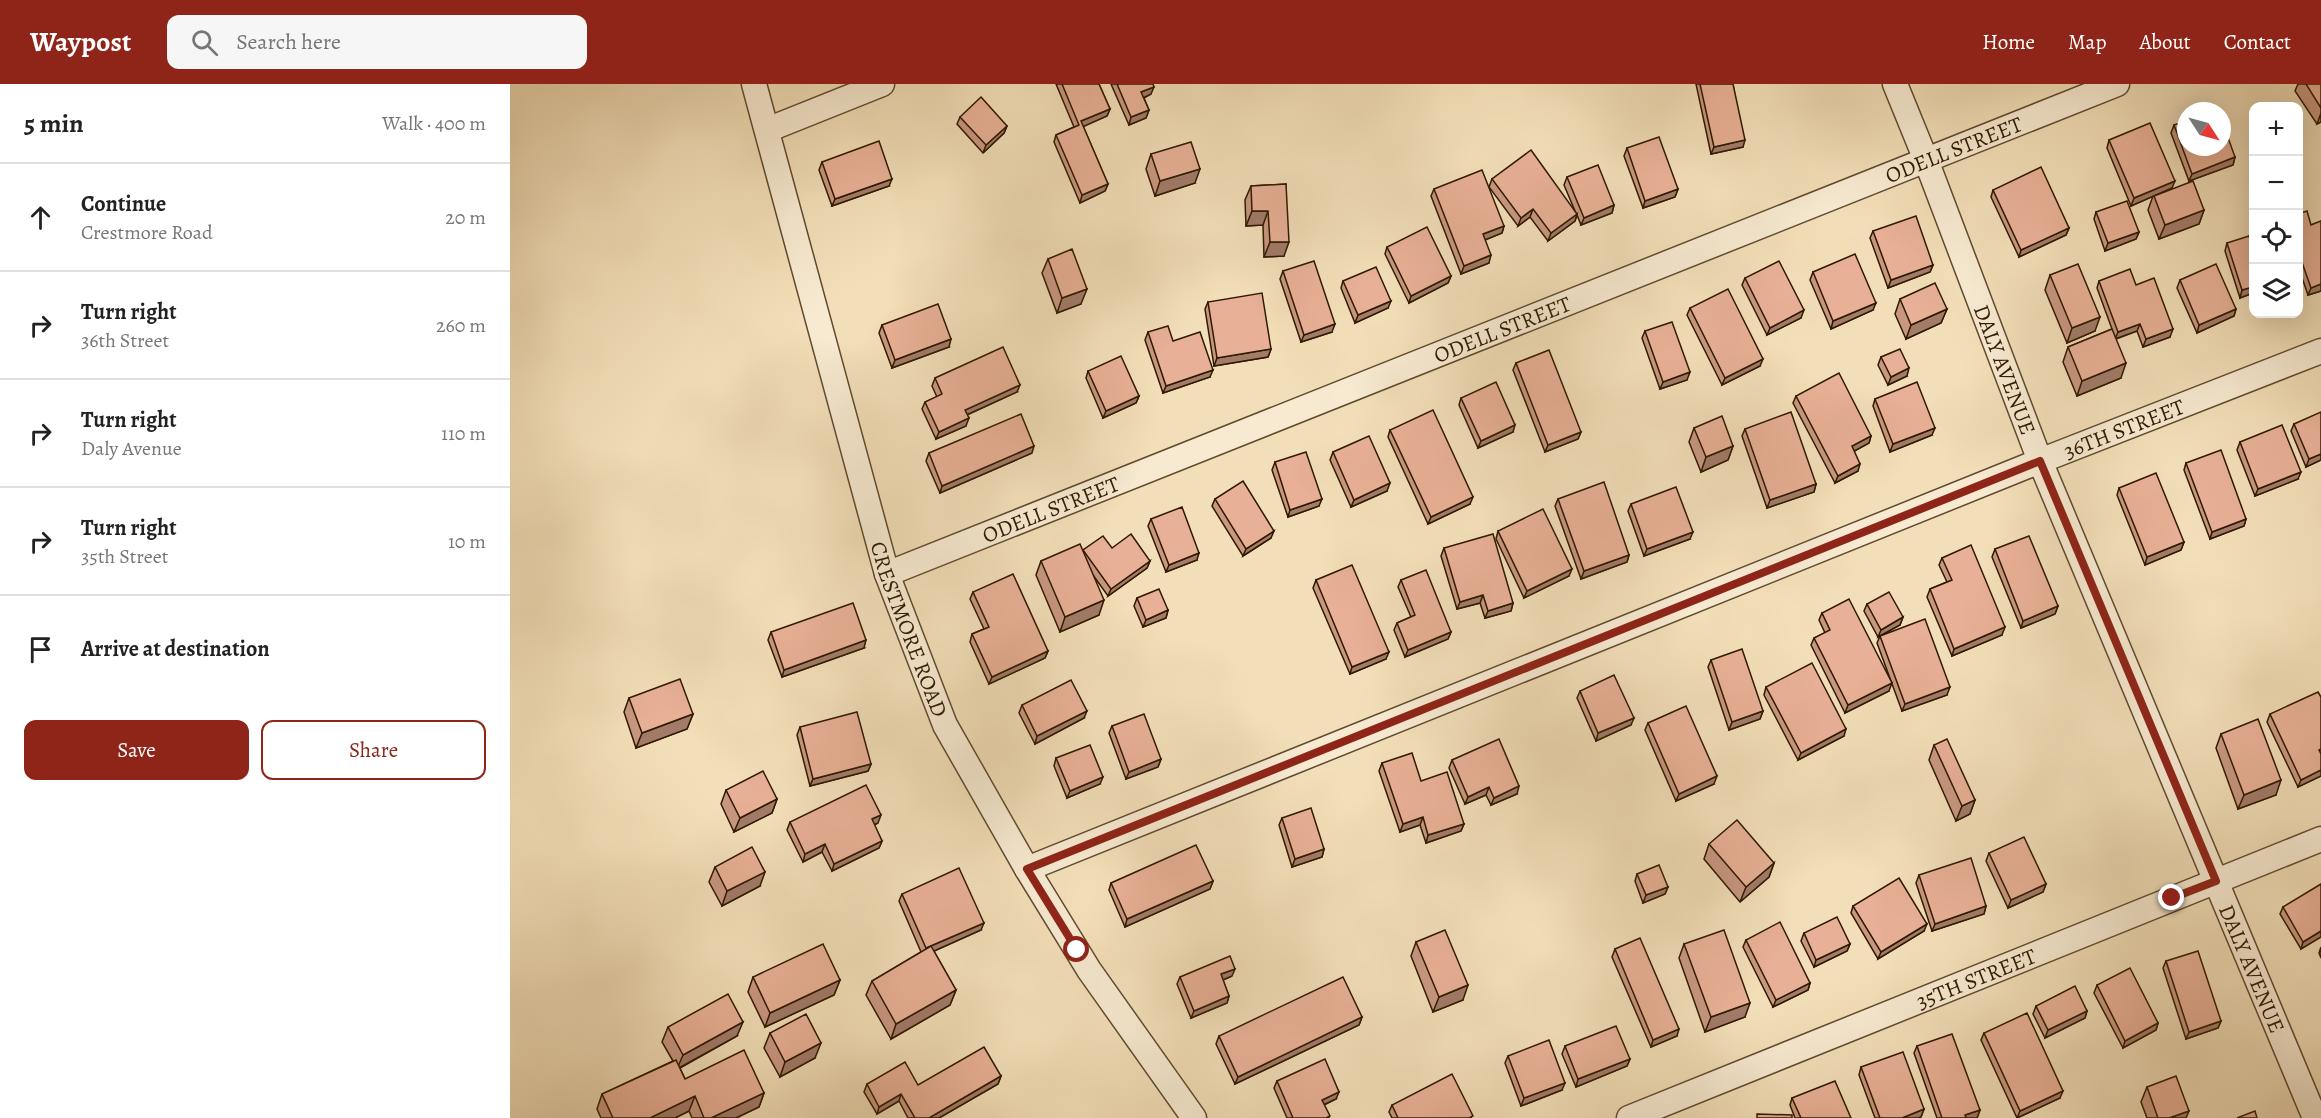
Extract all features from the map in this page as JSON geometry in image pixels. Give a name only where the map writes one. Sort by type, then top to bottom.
[{"type":"street","name":"CRESTMORE ROAD","points":[[754,84],[887,574],[945,725],[1027,869],[1089,970],[1194,1118]]},
{"type":"street","points":[[767,130],[882,84]]},
{"type":"street","name":"DALY AVENUE","points":[[1895,84],[2040,461],[2315,1118]]},
{"type":"street","name":"ODELL STREET","points":[[887,574],[2117,84]]},
{"type":"street","name":"36TH STREET","points":[[1027,869],[2040,461],[2321,351]]},
{"type":"street","name":"35TH STREET","points":[[1629,1118],[2321,839]]},
{"type":"building","points":[[1062,84],[1099,84],[1110,109],[1081,121],[1108,184],[1082,195],[1056,135],[1079,125]]},
{"type":"building","points":[[1117,84],[1153,84],[1154,87],[1141,92],[1149,110],[1131,117]]},
{"type":"building","points":[[1700,84],[1733,84],[1745,140],[1714,147]]},
{"type":"building","points":[[2306,84],[2321,84],[2321,108]]},
{"type":"building","points":[[981,97],[1007,126],[986,145],[960,117]]},
{"type":"building","points":[[2150,123],[2175,181],[2134,198],[2109,140]]},
{"type":"building","points":[[1659,137],[1678,189],[1645,201],[1627,148]]},
{"type":"building","points":[[879,141],[892,179],[835,199],[822,162]]},
{"type":"building","points":[[1191,142],[1200,169],[1160,181],[1151,154]]},
{"type":"building","points":[[2231,146],[2235,157],[2192,174],[2185,156],[2231,156]]},
{"type":"building","points":[[1531,150],[1577,214],[1551,233],[1533,209],[1521,218],[1492,179]]},
{"type":"building","points":[[1598,165],[1614,205],[1584,218],[1567,177]]},
{"type":"building","points":[[2041,167],[2069,228],[2021,250],[1993,190]]},
{"type":"building","points":[[1482,170],[1504,226],[1483,234],[1491,255],[1464,266],[1434,189]]},
{"type":"building","points":[[2193,181],[2204,210],[2165,225],[2154,196]]},
{"type":"building","points":[[1286,184],[1289,242],[1270,242],[1268,211],[1252,211],[1251,186]]},
{"type":"building","points":[[2127,201],[2139,232],[2108,243],[2096,212]]},
{"type":"building","points":[[2307,211],[2311,225],[2321,221],[2321,284],[2311,288],[2303,265],[2303,212]]},
{"type":"building","points":[[1916,216],[1933,265],[1891,280],[1873,231]]},
{"type":"building","points":[[1427,227],[1451,276],[1411,296],[1387,247]]},
{"type":"building","points":[[2249,236],[2249,288],[2242,290],[2227,243]]},
{"type":"building","points":[[1072,249],[1087,289],[1062,298],[1048,259]]},
{"type":"building","points":[[1855,254],[1876,303],[1833,321],[1813,272]]},
{"type":"building","points":[[1314,261],[1335,324],[1304,335],[1283,271]]},
{"type":"building","points":[[1779,261],[1804,310],[1770,328],[1745,278]]},
{"type":"building","points":[[2078,264],[2100,317],[2072,328],[2050,275]]},
{"type":"building","points":[[2216,264],[2236,309],[2199,325],[2180,280]]},
{"type":"building","points":[[1376,267],[1391,301],[1358,315],[1343,281]]},
{"type":"building","points":[[2130,269],[2136,285],[2154,278],[2173,329],[2146,339],[2140,324],[2118,332],[2099,281]]},
{"type":"building","points":[[1935,283],[1947,309],[1911,325],[1900,299]]},
{"type":"building","points":[[1728,289],[1763,359],[1725,378],[1690,308]]},
{"type":"building","points":[[1262,293],[1271,349],[1217,358],[1208,302]]},
{"type":"building","points":[[938,304],[951,339],[895,360],[882,325]]},
{"type":"building","points":[[1672,322],[1690,372],[1663,382],[1645,331]]},
{"type":"building","points":[[1168,326],[1173,341],[1200,332],[1213,370],[1166,386],[1148,332]]},
{"type":"building","points":[[2112,329],[2126,363],[2082,381],[2068,347]]},
{"type":"building","points":[[1003,347],[1020,385],[965,410],[969,418],[939,432],[925,402],[942,394],[935,378]]},
{"type":"building","points":[[1900,349],[1909,368],[1891,377],[1881,357]]},
{"type":"building","points":[[1549,350],[1581,432],[1548,445],[1516,363]]},
{"type":"building","points":[[1121,356],[1139,396],[1106,411],[1088,371]]},
{"type":"building","points":[[1839,373],[1871,436],[1852,446],[1860,464],[1838,476],[1796,396]]},
{"type":"building","points":[[1496,382],[1515,425],[1481,441],[1461,398]]},
{"type":"building","points":[[1917,382],[1935,428],[1893,444],[1875,399]]},
{"type":"building","points":[[1433,410],[1473,497],[1431,517],[1390,430]]},
{"type":"building","points":[[1791,412],[1816,484],[1770,500],[1745,429]]},
{"type":"building","points":[[2321,412],[2321,454],[2309,459],[2294,424]]},
{"type":"building","points":[[1021,414],[1034,446],[942,486],[929,453]]},
{"type":"building","points":[[1722,416],[1733,446],[1706,457],[1694,428]]},
{"type":"building","points":[[2282,425],[2301,472],[2258,489],[2240,442]]},
{"type":"building","points":[[1369,436],[1390,483],[1354,500],[1333,452]]},
{"type":"building","points":[[2221,450],[2246,519],[2212,532],[2186,463]]},
{"type":"building","points":[[1306,452],[1322,499],[1290,510],[1275,462]]},
{"type":"building","points":[[2156,473],[2184,542],[2147,557],[2119,488]]},
{"type":"building","points":[[1243,481],[1274,531],[1246,549],[1215,499]]},
{"type":"building","points":[[1604,482],[1629,555],[1584,571],[1558,499]]},
{"type":"building","points":[[1676,487],[1693,532],[1647,549],[1631,504]]},
{"type":"building","points":[[1182,507],[1199,553],[1169,565],[1151,519]]},
{"type":"building","points":[[1543,509],[1572,569],[1527,591],[1498,531]]},
{"type":"building","points":[[1131,534],[1150,561],[1111,589],[1083,550],[1103,536],[1112,548]]},
{"type":"building","points":[[1493,534],[1513,603],[1488,611],[1483,595],[1460,602],[1444,548]]},
{"type":"building","points":[[2029,536],[2058,606],[2023,621],[1995,549]]},
{"type":"building","points":[[1080,544],[1104,600],[1065,617],[1041,561]]},
{"type":"building","points":[[1971,545],[2005,627],[1954,649],[1930,589],[1952,580],[1942,558]]},
{"type":"building","points":[[1352,565],[1389,652],[1352,667],[1316,580]]},
{"type":"building","points":[[1426,570],[1451,632],[1408,650],[1397,623],[1415,615],[1401,580]]},
{"type":"building","points":[[1013,574],[1048,651],[992,677],[972,634],[989,627],[973,592]]},
{"type":"building","points":[[1159,589],[1168,610],[1146,620],[1137,598]]},
{"type":"building","points":[[1889,592],[1903,617],[1881,630],[1867,604]]},
{"type":"building","points":[[1849,599],[1892,683],[1848,705],[1814,638],[1830,630],[1822,613]]},
{"type":"building","points":[[853,603],[866,640],[784,670],[771,632]]},
{"type":"building","points":[[1925,619],[1950,687],[1905,704],[1880,636]]},
{"type":"building","points":[[1742,649],[1763,711],[1732,722],[1711,660]]},
{"type":"building","points":[[1812,663],[1846,729],[1801,753],[1766,687]]},
{"type":"building","points":[[1614,675],[1634,718],[1598,733],[1580,691]]},
{"type":"building","points":[[680,679],[693,714],[642,733],[629,698]]},
{"type":"building","points":[[1071,680],[1087,711],[1037,736],[1022,705]]},
{"type":"building","points":[[2318,692],[2321,697],[2321,749],[2319,750],[2321,770],[2301,780],[2270,714]]},
{"type":"building","points":[[1686,706],[1717,776],[1679,794],[1648,723]]},
{"type":"building","points":[[857,712],[871,764],[813,779],[800,727]]},
{"type":"building","points":[[1144,714],[1161,759],[1129,772],[1112,726]]},
{"type":"building","points":[[2258,719],[2281,780],[2244,795],[2221,734]]},
{"type":"building","points":[[1499,739],[1519,786],[1494,798],[1489,787],[1468,797],[1452,760]]},
{"type":"building","points":[[1947,739],[1975,800],[1962,806],[1934,745]]},
{"type":"building","points":[[1090,745],[1103,777],[1070,791],[1056,758]]},
{"type":"building","points":[[1412,753],[1421,781],[1447,772],[1464,824],[1428,835],[1423,817],[1403,824],[1382,763]]},
{"type":"building","points":[[763,771],[777,799],[740,818],[726,790]]},
{"type":"building","points":[[866,785],[881,815],[872,819],[882,841],[834,864],[825,844],[805,854],[790,822]]},
{"type":"building","points":[[1311,808],[1324,849],[1295,859],[1282,818]]},
{"type":"building","points":[[1737,820],[1774,863],[1746,887],[1709,844]]},
{"type":"building","points":[[2024,837],[2046,884],[2011,900],[1989,853]]},
{"type":"building","points":[[1196,845],[1213,881],[1127,919],[1111,883]]},
{"type":"building","points":[[752,847],[765,872],[727,891],[715,867]]},
{"type":"building","points":[[1971,858],[1986,906],[1935,924],[1919,875]]},
{"type":"building","points":[[1659,865],[1668,887],[1646,895],[1637,874]]},
{"type":"building","points":[[959,868],[984,923],[926,948],[902,894]]},
{"type":"building","points":[[1899,878],[1927,924],[1881,952],[1853,906]]},
{"type":"building","points":[[2321,884],[2321,931],[2303,942],[2283,907]]},
{"type":"building","points":[[1837,917],[1850,944],[1816,960],[1804,933]]},
{"type":"building","points":[[1780,922],[1810,983],[1776,1000],[1746,940]]},
{"type":"building","points":[[1445,930],[1468,985],[1439,997],[1416,942]]},
{"type":"building","points":[[1724,930],[1750,1003],[1711,1017],[1684,944]]},
{"type":"building","points":[[1640,938],[1679,1029],[1653,1040],[1615,949]]},
{"type":"building","points":[[823,944],[840,980],[770,1013],[753,977]]},
{"type":"building","points":[[931,946],[956,990],[896,1024],[872,981]]},
{"type":"building","points":[[2198,951],[2221,1021],[2189,1032],[2166,961]]},
{"type":"building","points":[[1230,956],[1235,969],[1221,974],[1229,996],[1194,1011],[1180,977]]},
{"type":"building","points":[[2130,968],[2158,1023],[2125,1041],[2097,985]]},
{"type":"building","points":[[1343,977],[1362,1017],[1238,1077],[1219,1036]]},
{"type":"building","points":[[2075,986],[2087,1011],[2048,1030],[2036,1006]]},
{"type":"building","points":[[728,994],[743,1022],[683,1055],[668,1027]]},
{"type":"building","points":[[2027,1013],[2063,1091],[2020,1111],[1984,1033]]},
{"type":"building","points":[[806,1014],[821,1043],[785,1062],[770,1033]]},
{"type":"building","points":[[1616,1026],[1630,1059],[1578,1079],[1565,1046]]},
{"type":"building","points":[[1952,1034],[1980,1110],[1965,1115],[1966,1118],[1942,1118],[1917,1046]]},
{"type":"building","points":[[1549,1040],[1565,1083],[1524,1098],[1508,1056]]},
{"type":"building","points":[[984,1047],[1001,1076],[929,1118],[915,1118],[901,1094],[879,1107],[867,1084],[905,1062],[918,1085]]},
{"type":"building","points":[[744,1050],[764,1093],[711,1118],[704,1118],[695,1096],[650,1118],[613,1118],[602,1094],[676,1060],[685,1079]]},
{"type":"building","points":[[1903,1052],[1924,1109],[1902,1118],[1880,1118],[1861,1067]]},
{"type":"building","points":[[1325,1059],[1339,1092],[1322,1100],[1330,1116],[1293,1118],[1277,1081]]},
{"type":"building","points":[[1452,1074],[1473,1116],[1469,1118],[1398,1118],[1392,1105]]},
{"type":"building","points":[[2176,1076],[2189,1111],[2169,1118],[2158,1118],[2147,1087]]},
{"type":"building","points":[[1835,1081],[1851,1118],[1801,1118],[1792,1098]]},
{"type":"building","points":[[2255,1111],[2257,1118],[2237,1118]]},
{"type":"building","points":[[1757,1114],[1792,1115],[1792,1118],[1757,1118]]},
{"type":"route","points":[[1077,950],[1027,869],[2040,461],[2216,881],[2172,898]]}]
